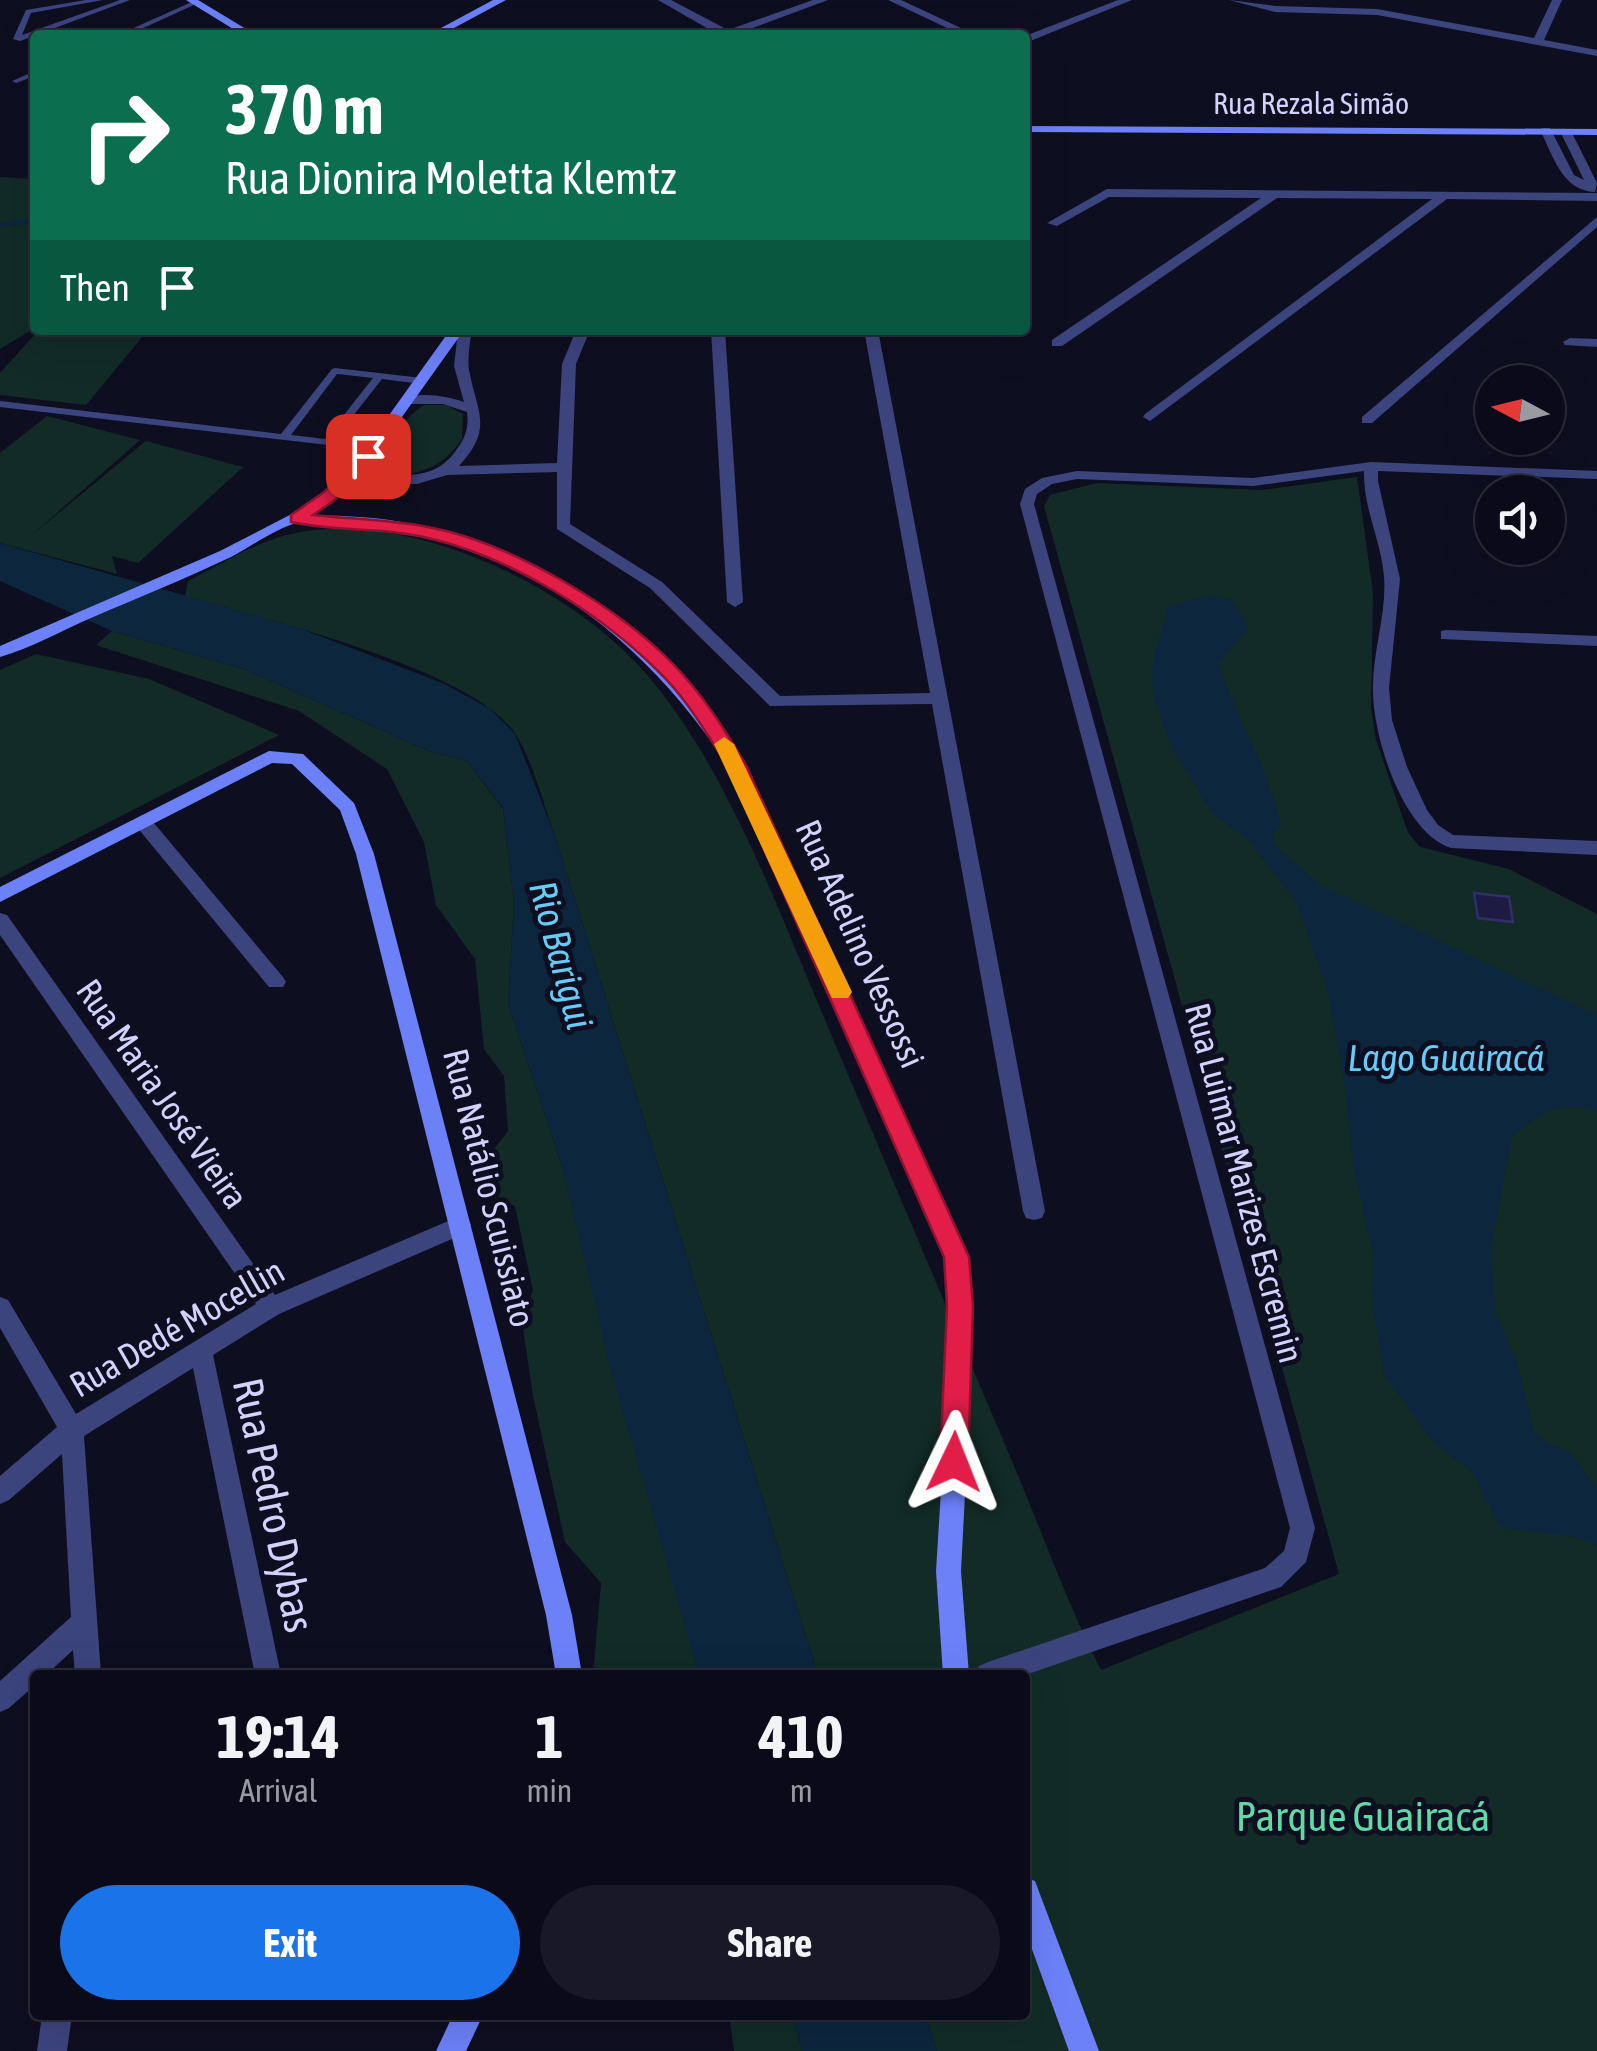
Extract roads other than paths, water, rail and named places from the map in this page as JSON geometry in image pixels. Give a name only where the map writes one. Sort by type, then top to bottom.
[{"type":"street","points":[[663,0],[719,30]]},
{"type":"street","points":[[737,30],[823,0]]},
{"type":"street","points":[[893,0],[960,30]]},
{"type":"street","points":[[1030,38],[1127,0]]},
{"type":"street","points":[[1234,0],[1275,9],[1378,12],[1597,54]]},
{"type":"street","points":[[1538,42],[1558,0]]},
{"type":"street","points":[[194,1],[243,30]]},
{"type":"street","points":[[443,30],[498,1]]},
{"type":"street","name":"Rua Rezala Simão","points":[[1030,130],[1546,130],[1596,134]]},
{"type":"street","points":[[1546,130],[1569,177],[1595,190]]},
{"type":"street","points":[[1566,131],[1595,190]]},
{"type":"street","points":[[1052,223],[1102,194],[1444,196],[1595,190]]},
{"type":"street","points":[[1057,343],[1274,194]]},
{"type":"street","points":[[1150,418],[1444,196]]},
{"type":"street","points":[[1367,420],[1597,221]]},
{"type":"street","points":[[0,652],[187,572],[297,518],[330,496],[409,400],[454,335]]},
{"type":"street","points":[[447,471],[472,438],[473,409],[461,366],[465,335]]},
{"type":"street","points":[[581,335],[568,364],[562,526],[656,585],[776,702],[939,698]]},
{"type":"street","points":[[718,335],[735,602]]},
{"type":"street","points":[[872,335],[1034,1211]]},
{"type":"street","points":[[1570,342],[1597,343]]},
{"type":"street","points":[[409,400],[444,400],[473,409]]},
{"type":"street","points":[[1597,476],[1371,466],[1372,497],[1392,576],[1392,616],[1382,672],[1383,719],[1416,805],[1444,839],[1597,848]]},
{"type":"street","name":"Rua Luimar Marizes Escremin","points":[[1003,1670],[1272,1578],[1299,1554],[1303,1538],[1302,1518],[1027,504],[1036,487],[1077,475],[1253,482],[1371,466]]},
{"type":"street","points":[[355,470],[405,482],[447,471],[563,467]]},
{"type":"street","name":"Rua Adelino Vessossi","points":[[297,518],[428,532],[472,545],[540,577],[615,624],[666,668],[701,709],[736,765],[956,1257],[960,1306],[950,1617],[955,1670]]},
{"type":"street","points":[[1446,635],[1597,640]]},
{"type":"street","name":"Rua Natálio Scuissiato","points":[[142,821],[257,762],[281,755],[297,758],[348,807],[460,1225],[559,1615],[568,1670]]},
{"type":"street","points":[[0,894],[142,821],[276,982]]},
{"type":"street","name":"Rua Maria José Vieira","points":[[0,920],[271,1307]]},
{"type":"street","name":"Rua Dedé Mocellin","points":[[0,1492],[72,1430],[271,1307],[460,1225]]},
{"type":"street","points":[[0,1307],[72,1430],[88,1670]]},
{"type":"street","name":"Rua Pedro Dybas","points":[[201,1350],[267,1670]]},
{"type":"street","points":[[32,1670],[84,1623]]},
{"type":"street","points":[[0,1699],[30,1672]]},
{"type":"street","points":[[1030,1905],[1084,2051]]},
{"type":"street","points":[[52,2051],[56,2020]]},
{"type":"street","points":[[451,2051],[466,2020]]},
{"type":"lane","points":[[30,35],[18,40],[28,11],[126,0]]},
{"type":"lane","points":[[133,30],[194,1]]},
{"type":"lane","points":[[41,30],[106,2]]},
{"type":"lane","points":[[16,81],[30,75]]},
{"type":"lane","points":[[284,437],[334,371],[422,382]]},
{"type":"lane","points":[[0,404],[328,442],[380,376]]},
{"type":"water","name":"Rio Barigui","points":[[0,543],[299,628],[445,684],[490,709],[515,734],[555,836],[816,1670],[698,1670],[610,1368],[562,1166],[508,1003],[514,903],[503,808],[467,761],[431,752],[244,669],[112,631],[0,581]]},
{"type":"water","name":"Lago Guairacá","points":[[1210,595],[1232,600],[1249,628],[1218,663],[1275,803],[1281,824],[1272,836],[1275,845],[1319,884],[1597,1015],[1597,1111],[1573,1107],[1551,1111],[1531,1121],[1512,1138],[1491,1248],[1496,1314],[1517,1362],[1534,1431],[1548,1444],[1568,1450],[1597,1488],[1597,1546],[1571,1537],[1499,1526],[1473,1473],[1432,1441],[1384,1375],[1372,1300],[1373,1257],[1354,1169],[1327,988],[1295,900],[1246,838],[1213,814],[1173,750],[1153,697],[1152,666],[1167,607]]},
{"type":"water","points":[[793,2020],[927,2020],[937,2051],[802,2051]]},
{"type":"waterway","points":[[0,225],[30,221]]},
{"type":"park label","name":"Parque Guairacá","points":[[1363,1816]]}]
